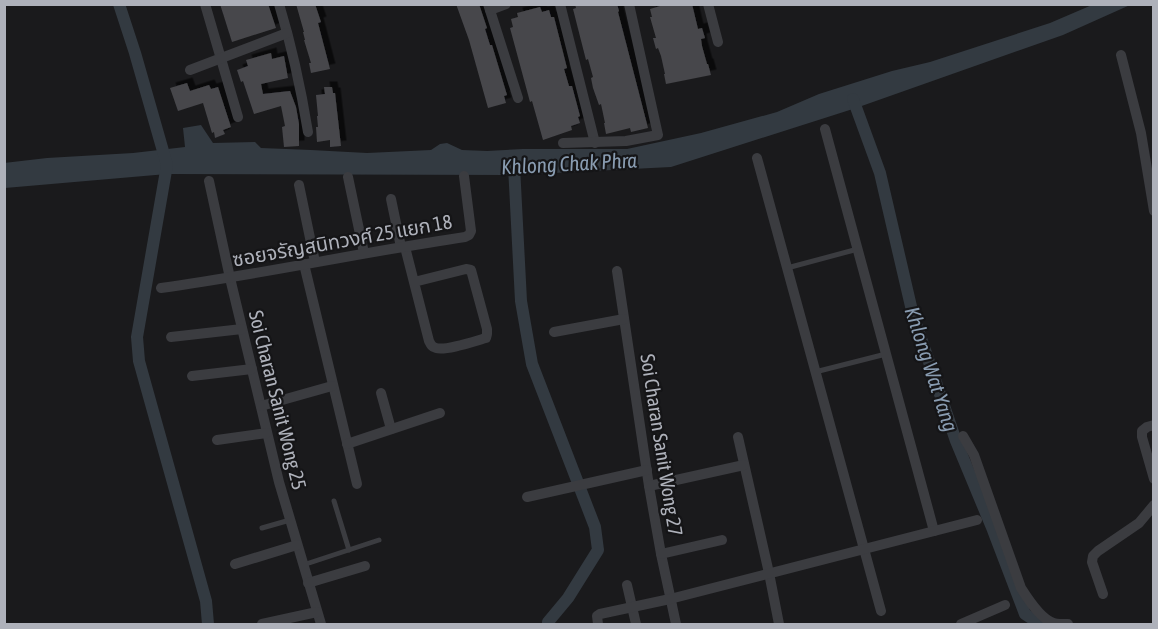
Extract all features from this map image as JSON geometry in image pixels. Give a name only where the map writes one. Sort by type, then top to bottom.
[{"type":"street","points":[[205,4],[238,117]]},
{"type":"street","points":[[279,4],[300,85],[308,132]]},
{"type":"street","points":[[506,4],[489,7],[518,98]]},
{"type":"street","points":[[560,4],[595,143]]},
{"type":"street","points":[[564,143],[626,141],[658,135],[629,4]]},
{"type":"street","points":[[708,4],[718,42]]},
{"type":"street","points":[[190,70],[288,33]]},
{"type":"street","points":[[1120,55],[1141,133],[1154,211]]},
{"type":"street","points":[[825,129],[934,531]]},
{"type":"street","points":[[757,158],[880,611]]},
{"type":"street","name":"ซอยจรัญสนิทวงศ์ 25 แยก 18","points":[[161,288],[465,237],[471,231],[464,176]]},
{"type":"street","points":[[348,177],[364,253]]},
{"type":"street","name":"Soi Charan Sanit Wong 25","points":[[209,182],[267,433],[321,624]]},
{"type":"street","points":[[299,185],[309,263],[332,386],[357,484]]},
{"type":"street","points":[[391,199],[429,341],[432,346],[437,349],[486,338],[487,329],[471,270],[466,268],[414,282]]},
{"type":"street","name":"Soi Charan Sanit Wong 27","points":[[617,271],[649,486],[676,624]]},
{"type":"street","points":[[554,332],[624,319]]},
{"type":"street","points":[[171,337],[242,329]]},
{"type":"street","points":[[192,376],[252,369]]},
{"type":"street","points":[[261,406],[332,386]]},
{"type":"street","points":[[381,393],[391,429]]},
{"type":"street","points":[[347,444],[440,413]]},
{"type":"street","points":[[1154,425],[1142,431],[1154,478]]},
{"type":"street","points":[[217,440],[267,433]]},
{"type":"street","points":[[963,436],[975,455],[1021,588],[1030,603],[1047,620],[1068,624]]},
{"type":"street","points":[[738,437],[779,624]]},
{"type":"street","points":[[649,486],[744,465]]},
{"type":"street","points":[[527,496],[647,470]]},
{"type":"street","points":[[1103,594],[1092,562],[1093,556],[1139,523],[1154,505]]},
{"type":"street","points":[[598,624],[597,616],[600,614],[670,599],[977,520]]},
{"type":"street","points":[[661,554],[722,540]]},
{"type":"street","points":[[235,564],[297,545]]},
{"type":"street","points":[[308,583],[365,566]]},
{"type":"street","points":[[627,585],[636,624]]},
{"type":"street","points":[[961,624],[1005,605]]},
{"type":"street","points":[[262,624],[317,612]]},
{"type":"lane","points":[[788,268],[859,249]]},
{"type":"lane","points":[[815,372],[886,354]]},
{"type":"lane","points":[[334,501],[349,550]]},
{"type":"lane","points":[[262,528],[290,520]]},
{"type":"lane","points":[[303,565],[379,540]]},
{"type":"water","name":"Khlong Chak Phra","points":[[1092,5],[1130,5],[1063,35],[856,108],[671,167],[514,175],[167,174],[5,188],[4,163],[185,147],[183,128],[201,125],[213,143],[255,142],[261,148],[367,153],[431,150],[440,144],[447,143],[462,150],[487,151],[627,149],[701,133],[777,112],[819,94],[892,71],[930,62],[1050,23]]},
{"type":"building","points":[[220,4],[268,4],[276,28],[232,42]]},
{"type":"building","points":[[296,4],[315,4],[330,69],[311,73],[309,63],[311,63]]},
{"type":"building","points":[[456,4],[479,4],[507,95],[504,96],[506,103],[488,108],[469,40]]},
{"type":"building","points":[[575,4],[617,4],[648,128],[631,132],[630,128],[606,134],[601,104],[599,105],[593,88],[591,78],[593,77],[588,59],[586,60],[573,9],[576,8]]},
{"type":"building","points":[[667,4],[692,4],[698,29],[702,28],[705,38],[701,39],[702,46],[711,75],[666,84],[661,56],[653,38],[656,38],[650,9]]},
{"type":"building","points":[[540,7],[542,12],[549,10],[551,17],[554,17],[567,68],[564,69],[569,86],[572,86],[580,116],[578,117],[580,123],[571,126],[572,130],[543,140],[510,28],[513,27],[511,19],[518,17],[517,13]]},
{"type":"building","points":[[271,53],[272,59],[284,56],[288,78],[261,84],[263,94],[290,91],[299,124],[299,146],[284,147],[282,127],[285,126],[281,106],[254,114],[237,70],[248,66],[246,60]]},
{"type":"building","points":[[187,83],[190,91],[209,85],[211,89],[218,87],[231,127],[223,130],[225,134],[215,138],[203,103],[178,111],[170,88]]},
{"type":"building","points":[[324,87],[332,87],[335,93],[341,146],[330,147],[330,140],[317,142],[316,95],[325,94]]},
{"type":"waterway","points":[[119,4],[167,165],[137,337],[139,361],[206,601],[208,624]]},
{"type":"waterway","name":"Khlong Wat Yang","points":[[853,99],[880,173],[913,315],[956,441],[1025,614],[1040,624]]},
{"type":"waterway","name":"Khlong Chak Phra","points":[[514,166],[521,301],[532,364],[595,527],[598,550],[568,598],[548,624]]}]
